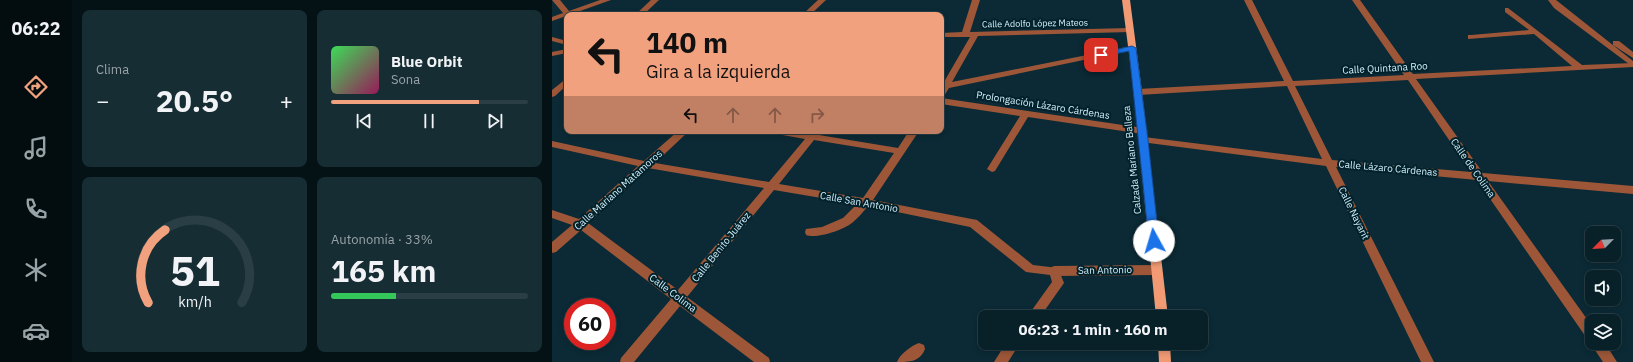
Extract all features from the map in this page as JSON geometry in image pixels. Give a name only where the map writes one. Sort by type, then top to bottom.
[{"type":"main road","name":"Calzada Mariano Balleza","points":[[1126,0],[1143,136],[1161,310]]},
{"type":"main road","points":[[1165,350],[1166,360]]},
{"type":"street","points":[[556,0],[567,12]]},
{"type":"street","points":[[574,12],[607,0]]},
{"type":"street","points":[[642,12],[655,0]]},
{"type":"street","points":[[809,12],[822,0]]},
{"type":"street","points":[[965,35],[976,0]]},
{"type":"street","name":"Calle Nayarit","points":[[1248,0],[1428,362]]},
{"type":"street","name":"Calle de Colima","points":[[1356,0],[1585,326]]},
{"type":"street","points":[[1552,0],[1566,5],[1633,56]]},
{"type":"street","points":[[1552,0],[1557,6],[1633,65]]},
{"type":"street","points":[[1508,10],[1580,68]]},
{"type":"street","points":[[552,18],[564,15]]},
{"type":"street","name":"Calle Adolfo López Mateos","points":[[944,35],[1130,30]]},
{"type":"street","points":[[1471,37],[1536,32]]},
{"type":"street","points":[[944,89],[975,34]]},
{"type":"street","points":[[552,39],[564,41]]},
{"type":"street","points":[[946,86],[1132,48]]},
{"type":"street","points":[[552,54],[564,52]]},
{"type":"street","name":"Calle Quintana Roo","points":[[1138,92],[1633,65]]},
{"type":"street","points":[[552,94],[564,84]]},
{"type":"street","name":"Prolongación Lázaro Cárdenas","points":[[944,101],[1025,114],[1143,136]]},
{"type":"street","points":[[992,169],[1025,114]]},
{"type":"street","name":"Calle Mariano Matamoros","points":[[552,249],[648,165],[681,134]]},
{"type":"street","points":[[814,134],[899,151]]},
{"type":"street","name":"Calle Benito Juárez","points":[[626,362],[814,134]]},
{"type":"street","points":[[810,232],[823,231],[847,221],[866,202],[912,134]]},
{"type":"street","name":"Calle Lázaro Cárdenas","points":[[1143,136],[1329,163],[1633,190]]},
{"type":"street","name":"Calle San Antonio","points":[[552,144],[648,165],[866,202],[973,223],[1030,269],[1054,271]]},
{"type":"street","name":"Calle Colima","points":[[552,214],[581,224],[764,362]]},
{"type":"street","name":"San Antonio","points":[[1054,271],[1156,270]]},
{"type":"street","points":[[1038,310],[1058,283],[1054,271]]},
{"type":"street","points":[[903,362],[919,349]]},
{"type":"street","points":[[1000,362],[1009,350]]},
{"type":"street","points":[[1602,350],[1611,362]]},
{"type":"route","points":[[1101,55],[1132,48],[1144,140],[1154,241]]}]
